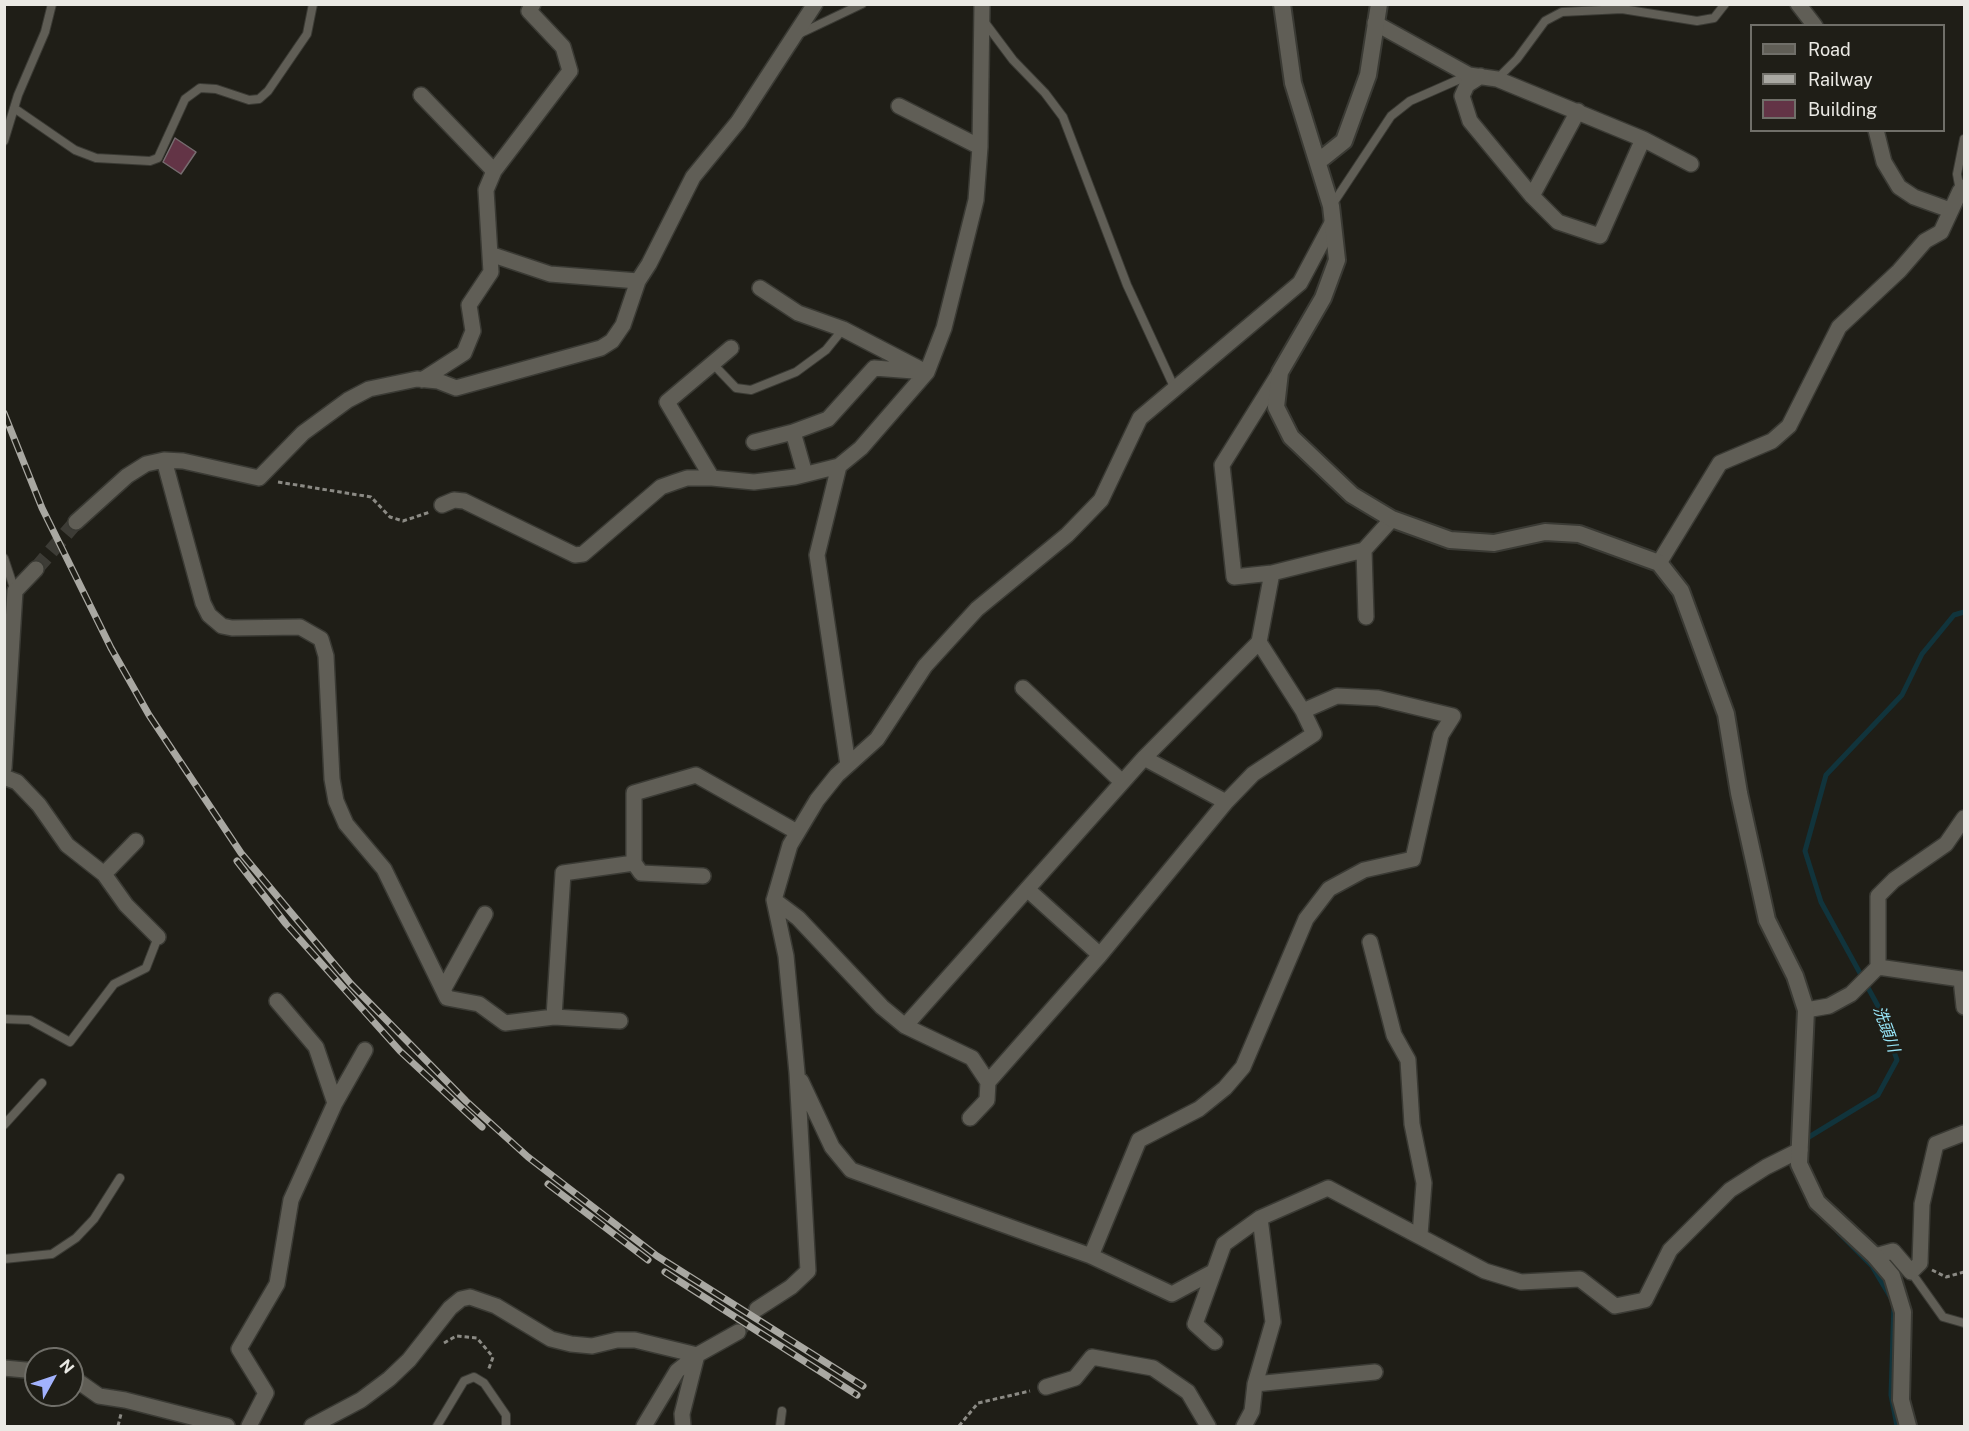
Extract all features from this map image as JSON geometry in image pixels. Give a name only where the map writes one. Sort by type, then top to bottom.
[{"type":"street","points":[[422,380],[464,353],[473,331],[469,305],[491,272],[486,190],[494,171],[570,70],[563,47],[529,10],[533,4]]},
{"type":"street","points":[[76,522],[127,476],[146,464],[164,460],[183,461],[259,478],[303,433],[348,400],[369,389],[422,380],[438,381],[456,388],[601,348],[612,341],[623,325],[638,280],[649,264],[693,177],[738,122],[815,4]]},
{"type":"street","points":[[1282,4],[1293,82],[1319,161],[1332,214],[1337,260],[1323,298],[1222,465],[1234,577],[1272,573],[1364,550],[1392,519]]},
{"type":"street","points":[[1319,161],[1344,141],[1368,75],[1379,4]]},
{"type":"street","points":[[1798,4],[1813,24]]},
{"type":"street","points":[[442,505],[454,500],[464,501],[575,555],[583,554],[660,487],[687,478],[754,482],[805,474],[839,466],[861,448],[927,372],[944,328],[976,200],[980,147],[982,12]]},
{"type":"street","points":[[1375,23],[1482,76],[1578,111],[1643,139],[1691,164]]},
{"type":"street","points":[[1482,76],[1467,85],[1462,96],[1470,121],[1532,196],[1558,222],[1600,236],[1643,139]]},
{"type":"street","points":[[421,95],[494,171]]},
{"type":"street","points":[[899,106],[980,147]]},
{"type":"street","points":[[1532,196],[1578,111]]},
{"type":"street","points":[[1876,132],[1884,162],[1899,187],[1914,197],[1950,210]]},
{"type":"street","points":[[1659,563],[1720,463],[1772,441],[1789,426],[1839,327],[1899,271],[1925,241],[1941,232],[1962,189]]},
{"type":"street","points":[[757,1309],[790,1287],[808,1270],[797,1073],[786,956],[774,900],[790,845],[817,800],[848,765],[877,739],[925,666],[977,609],[1067,535],[1101,500],[1140,418],[1300,283],[1332,214]]},
{"type":"street","points":[[490,254],[550,274],[638,280]]},
{"type":"street","points":[[760,288],[798,313],[843,329],[927,372]]},
{"type":"street","points":[[712,478],[667,402],[731,348]]},
{"type":"street","points":[[754,442],[793,432],[828,419],[874,368],[927,372]]},
{"type":"street","points":[[1280,372],[1276,407],[1291,437],[1352,495],[1392,519],[1450,540],[1494,543],[1545,531],[1579,534],[1659,563],[1681,591],[1722,704],[1767,920],[1795,976],[1806,1010],[1799,1164],[1817,1202],[1875,1256],[1892,1276],[1903,1312],[1901,1400],[1908,1426]]},
{"type":"street","points":[[793,432],[805,474]]},
{"type":"street","points":[[164,460],[203,603],[209,615],[222,626],[231,628],[300,627],[321,639],[326,656],[332,779],[336,801],[346,824],[384,869],[447,998],[479,1004],[505,1023],[554,1017],[620,1021]]},
{"type":"street","points":[[839,466],[817,555],[848,765]]},
{"type":"street","points":[[1364,550],[1366,617]]},
{"type":"street","points":[[4,768],[15,591],[36,569]]},
{"type":"street","points":[[905,1026],[1144,758],[1259,642],[1272,573]]},
{"type":"street","points":[[988,1082],[1100,955],[1226,802],[1253,774],[1314,734],[1304,711],[1259,642]]},
{"type":"street","points":[[1023,688],[1122,783]]},
{"type":"street","points":[[1091,1256],[1139,1140],[1199,1109],[1225,1088],[1242,1067],[1306,919],[1329,889],[1364,870],[1413,859],[1442,735],[1453,717],[1378,698],[1337,696],[1304,711]]},
{"type":"street","points":[[1144,758],[1226,802]]},
{"type":"street","points":[[703,876],[641,873],[634,863],[634,793],[696,775],[797,832]]},
{"type":"street","points":[[4,777],[17,782],[39,805],[66,845],[104,874],[126,905],[158,937]]},
{"type":"street","points":[[1806,1010],[1829,1006],[1851,994],[1878,968],[1878,896],[1894,880],[1946,844],[1965,818]]},
{"type":"street","points":[[104,874],[136,841]]},
{"type":"street","points":[[554,1017],[563,873],[634,863]]},
{"type":"street","points":[[1027,889],[1100,955]]},
{"type":"street","points":[[774,900],[798,918],[882,1007],[905,1026],[972,1059],[988,1082],[987,1100],[970,1118]]},
{"type":"street","points":[[443,990],[485,914]]},
{"type":"street","points":[[1370,942],[1394,1035],[1407,1060],[1412,1124],[1424,1183],[1420,1235]]},
{"type":"street","points":[[1878,968],[1961,979],[1965,1007]]},
{"type":"street","points":[[277,1001],[316,1047],[335,1103]]},
{"type":"street","points":[[249,1426],[266,1393],[239,1348],[277,1284],[291,1200],[335,1103],[364,1050]]},
{"type":"street","points":[[797,1073],[832,1147],[851,1170],[1091,1256],[1172,1294],[1211,1273]]},
{"type":"street","points":[[1915,1268],[1922,1204],[1936,1144],[1965,1133]]},
{"type":"street","points":[[1215,1342],[1195,1324],[1211,1273],[1224,1244],[1260,1218],[1328,1188],[1420,1235],[1431,1244],[1494,1274],[1521,1282],[1580,1279],[1615,1306],[1645,1300],[1670,1250],[1730,1190],[1766,1167],[1800,1150]]},
{"type":"street","points":[[1244,1426],[1252,1411],[1255,1384],[1272,1322],[1260,1218]]},
{"type":"street","points":[[1875,1256],[1893,1251],[1915,1268]]},
{"type":"street","points":[[312,1426],[361,1400],[389,1379],[450,1308],[461,1299],[470,1297],[496,1306],[551,1339],[592,1346],[617,1340],[635,1340],[697,1355]]},
{"type":"street","points":[[644,1426],[677,1371],[697,1355],[738,1332]]},
{"type":"street","points":[[683,1426],[682,1414],[697,1355]]},
{"type":"street","points":[[1046,1387],[1075,1378],[1092,1357],[1153,1368],[1188,1392],[1208,1426]]},
{"type":"street","points":[[4,1368],[24,1370]]},
{"type":"street","points":[[1255,1384],[1375,1372]]},
{"type":"street","points":[[84,1385],[99,1396],[125,1400],[227,1426]]},
{"type":"lane","points":[[4,141],[14,108],[45,32],[52,4]]},
{"type":"lane","points":[[14,108],[75,150],[96,158],[150,161],[158,158],[185,99],[200,88],[216,89],[249,100],[259,99],[268,91],[307,33],[313,4]]},
{"type":"lane","points":[[795,35],[862,4]]},
{"type":"lane","points":[[1332,214],[1391,116],[1410,101],[1482,76],[1517,59],[1545,21],[1562,12],[1622,9],[1696,21],[1714,18],[1725,4]]},
{"type":"lane","points":[[982,12],[1013,60],[1045,93],[1063,117],[1127,285],[1175,390]]},
{"type":"lane","points":[[1962,189],[1957,174],[1965,139]]},
{"type":"lane","points":[[713,364],[736,388],[751,390],[796,372],[826,350],[843,329]]},
{"type":"lane","points":[[4,558],[15,591]]},
{"type":"lane","points":[[4,1019],[30,1020],[70,1042],[114,984],[146,968],[158,937]]},
{"type":"lane","points":[[4,1125],[42,1083]]},
{"type":"lane","points":[[4,1259],[52,1254],[76,1238],[94,1219],[120,1178]]},
{"type":"lane","points":[[1915,1268],[1943,1317],[1965,1323]]},
{"type":"lane","points":[[436,1426],[464,1381],[474,1377],[484,1383],[506,1415],[506,1426]]},
{"type":"lane","points":[[780,1426],[782,1411]]},
{"type":"path","points":[[259,478],[371,497],[390,517],[403,521],[423,516],[442,505]]},
{"type":"path","points":[[1915,1268],[1946,1277],[1965,1272]]},
{"type":"path","points":[[421,1344],[432,1350],[456,1336],[477,1338],[493,1357],[484,1383]]},
{"type":"path","points":[[959,1426],[978,1403],[1046,1387]]},
{"type":"building","points":[[175,138],[196,152],[181,174],[163,162]]},
{"type":"waterway","name":"洗頭川","points":[[1804,1140],[1878,1095],[1897,1060],[1878,1006],[1821,902],[1805,851],[1826,775],[1902,695],[1922,654],[1954,615],[1964,612]]},
{"type":"waterway","name":"洗頭川","points":[[1838,1232],[1872,1266],[1894,1303],[1891,1395],[1897,1426]]},
{"type":"tunnel","points":[[36,569],[76,522]]},
{"type":"tunnel","points":[[738,1332],[757,1309]]},
{"type":"railway","points":[[4,413],[42,508],[111,648],[149,715],[241,853],[351,984],[466,1101],[528,1157],[657,1256],[863,1386]]},
{"type":"railway","points":[[237,861],[286,924],[400,1051],[482,1127]]},
{"type":"railway","points":[[548,1184],[648,1260]]},
{"type":"railway","points":[[665,1272],[857,1395]]}]
